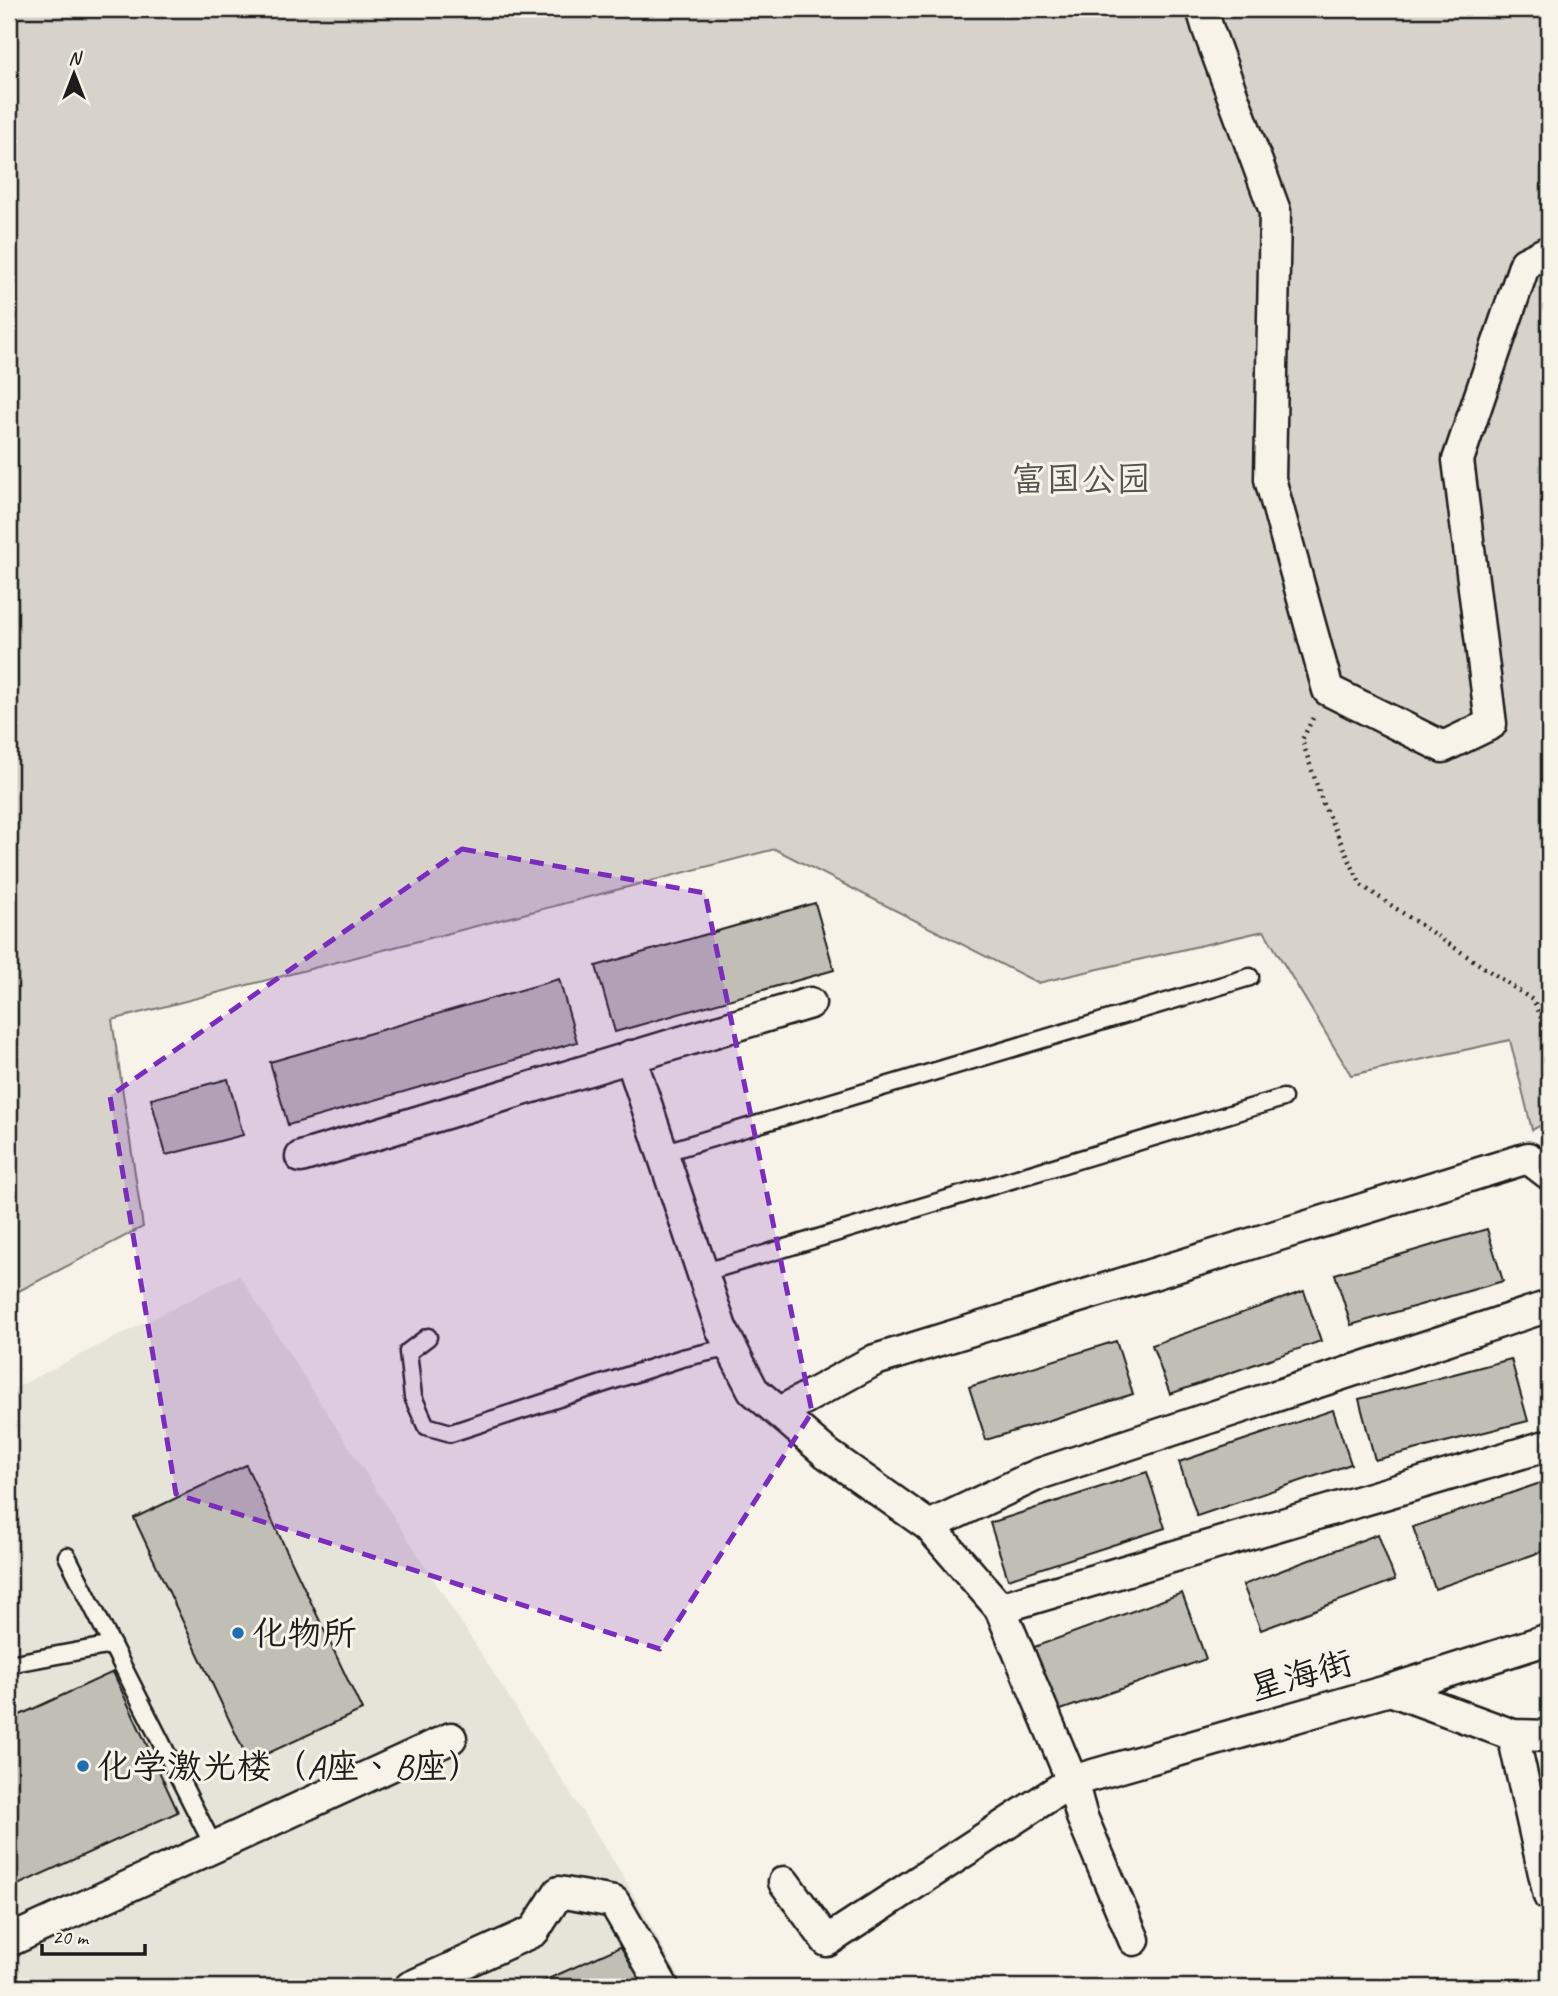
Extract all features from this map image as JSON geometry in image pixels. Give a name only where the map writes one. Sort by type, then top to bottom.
[{"type":"street","points":[[1202,9],[1275,211],[1270,479],[1328,690],[1443,747],[1491,723],[1458,460],[1525,263],[1549,251]]},
{"type":"street","points":[[302,1157],[810,1003]]},
{"type":"street","points":[[630,1056],[721,1328],[753,1390],[826,1453],[929,1525],[1000,1608],[1072,1781],[1082,1817],[1134,1940]]},
{"type":"street","points":[[780,1412],[875,1360],[955,1335],[1528,1158],[1549,1174]]},
{"type":"street","points":[[929,1525],[1038,1474],[1549,1307]]},
{"type":"street","points":[[1000,1608],[1549,1445]]},
{"type":"street","points":[[1390,1690],[1549,1639]]},
{"type":"street","name":"星海街","points":[[784,1882],[827,1941],[1072,1781],[1390,1690],[1513,1735],[1549,1736]]},
{"type":"street","points":[[1513,1735],[1549,1896]]},
{"type":"street","points":[[9,1941],[451,1738]]},
{"type":"street","points":[[410,1987],[534,1931],[559,1892],[614,1902],[663,1987]]},
{"type":"lane","points":[[662,1153],[1250,976]]},
{"type":"lane","points":[[702,1273],[1283,1098]]},
{"type":"lane","points":[[428,1337],[408,1352],[413,1397],[426,1426],[451,1433],[682,1358],[730,1346]]},
{"type":"lane","points":[[66,1556],[214,1847]]},
{"type":"lane","points":[[9,1664],[112,1645]]},
{"type":"path","points":[[1328,690],[1302,740],[1323,804],[1361,885],[1534,1001],[1549,1037]]},
{"type":"highlighted area","points":[[462,849],[705,893],[812,1412],[660,1649],[176,1494],[110,1096]]},
{"type":"shaded area","name":"化物所","points":[[239,1275],[622,1874],[685,1987],[9,1987],[9,1391]]},
{"type":"green space","name":"富国公园","points":[[9,9],[1549,9],[1549,1121],[1532,1130],[1510,1040],[1351,1075],[1264,931],[1038,983],[775,849],[112,1020],[143,1227],[9,1296]]},
{"type":"building","points":[[815,903],[834,970],[615,1032],[596,966]]},
{"type":"building","points":[[559,979],[577,1042],[288,1125],[270,1062]]},
{"type":"building","points":[[228,1079],[243,1135],[166,1155],[151,1099]]},
{"type":"building","points":[[1487,1229],[1503,1281],[1351,1325],[1335,1274]]},
{"type":"building","points":[[1304,1291],[1321,1341],[1170,1394],[1152,1345]]},
{"type":"building","points":[[1116,1341],[1133,1394],[986,1440],[969,1387]]},
{"type":"building","points":[[1511,1359],[1528,1421],[1375,1460],[1359,1399]]},
{"type":"building","points":[[1333,1410],[1351,1464],[1197,1516],[1179,1462]]},
{"type":"building","points":[[246,1465],[362,1710],[249,1762],[134,1518]]},
{"type":"building","points":[[1147,1472],[1165,1528],[1008,1579],[990,1523]]},
{"type":"building","points":[[1549,1480],[1549,1549],[1435,1589],[1413,1527]]},
{"type":"building","points":[[1378,1534],[1395,1580],[1261,1630],[1243,1585]]},
{"type":"building","points":[[1182,1593],[1206,1659],[1058,1711],[1034,1647]]},
{"type":"building","name":"化学激光楼（A座、B座）","points":[[113,1672],[178,1812],[9,1889],[9,1720]]},
{"type":"building","points":[[633,1941],[654,1987],[530,1987]]},
{"type":"place","name":"化物所","points":[[238,1633]]},
{"type":"place","name":"化学激光楼（A座、B座）","points":[[83,1766]]}]
